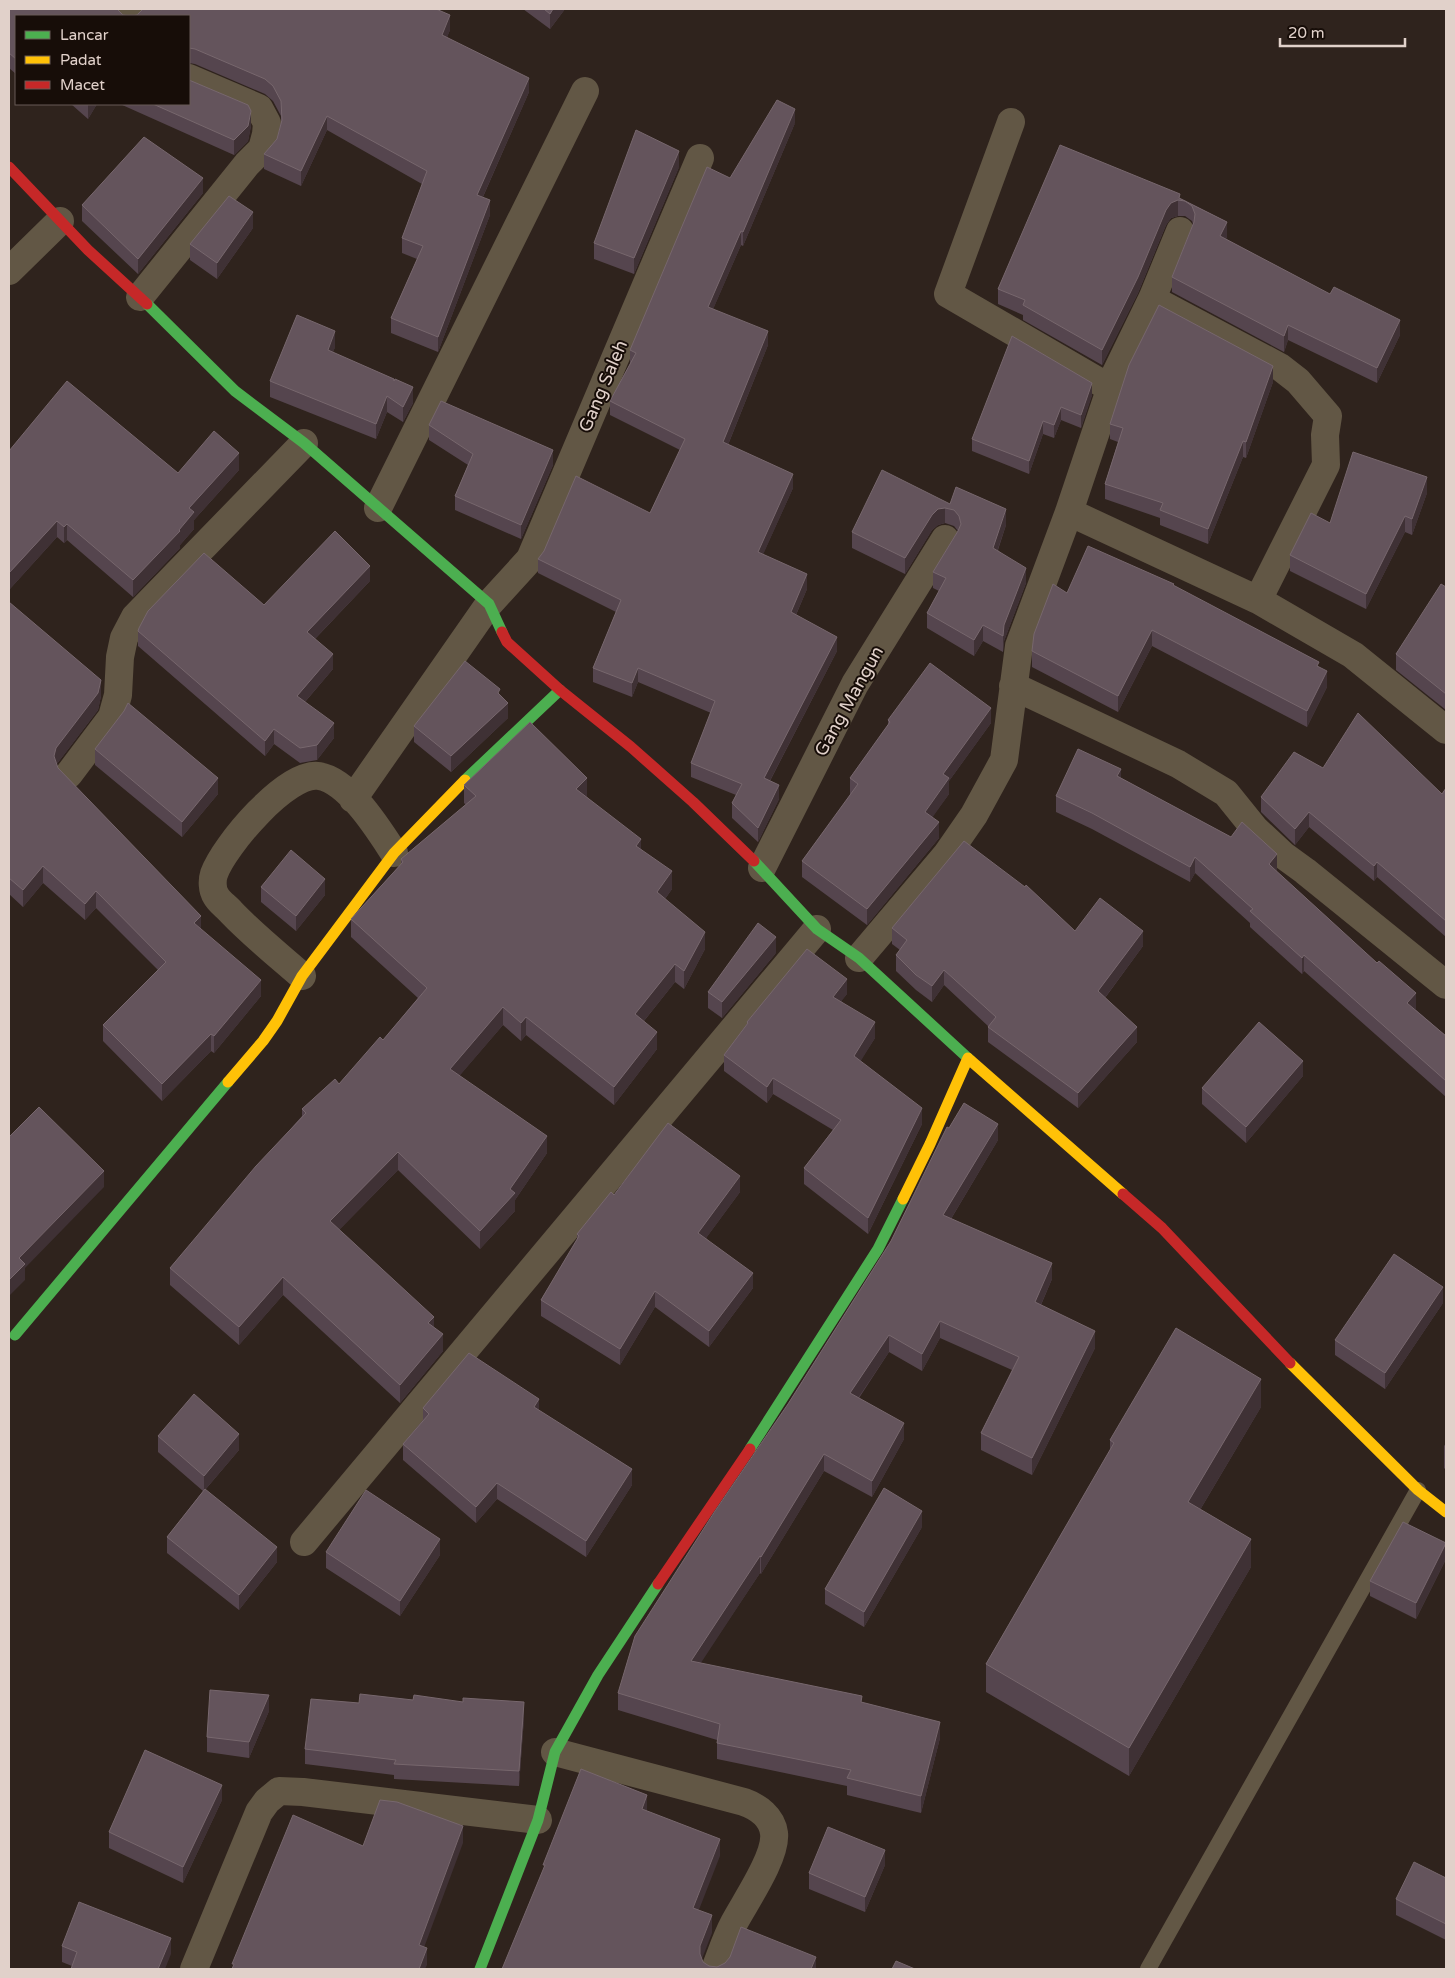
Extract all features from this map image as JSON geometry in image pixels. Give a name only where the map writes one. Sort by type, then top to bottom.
[{"type":"street","points":[[140,298],[247,164],[262,148],[266,134],[267,123],[260,108],[190,78]]},
{"type":"street","points":[[378,508],[585,91]]},
{"type":"street","points":[[1010,122],[948,294],[1110,388]]},
{"type":"street","name":"Gang Saleh","points":[[353,799],[490,604],[530,558],[700,158]]},
{"type":"street","points":[[9,167],[88,250],[235,391],[304,443],[490,604],[507,642],[560,690],[631,747],[693,802],[762,868],[817,929],[859,958],[968,1058],[1162,1228],[1275,1348],[1418,1490],[1446,1512]]},
{"type":"street","points":[[9,271],[60,221]]},
{"type":"street","points":[[859,958],[948,854],[974,815],[1004,760],[1019,646],[1069,512],[1110,388],[1152,299],[1180,231]]},
{"type":"street","points":[[1152,299],[1280,367],[1298,381],[1328,416],[1325,436],[1326,465],[1258,600]]},
{"type":"street","points":[[69,774],[112,717],[118,694],[120,658],[124,638],[135,617],[304,443]]},
{"type":"street","points":[[1069,512],[1258,600],[1353,655],[1446,730]]},
{"type":"street","name":"Gang Mangun","points":[[762,868],[855,684],[944,539]]},
{"type":"street","points":[[1013,686],[1178,764],[1226,792],[1255,829],[1282,855],[1306,871],[1446,985]]},
{"type":"street","points":[[15,1335],[263,1040],[277,1021],[302,976],[394,853],[439,805],[560,690]]},
{"type":"street","points":[[302,976],[239,920],[216,896],[213,886],[214,874],[234,840],[268,802],[302,780],[317,776],[338,784],[369,815],[394,853]]},
{"type":"street","points":[[304,1542],[817,929]]},
{"type":"street","points":[[480,1969],[538,1820],[555,1752],[598,1675],[634,1619],[776,1412],[878,1249],[930,1144],[968,1058]]},
{"type":"street","points":[[555,1752],[754,1805],[769,1820],[774,1834],[771,1855],[733,1925],[714,1969]]},
{"type":"street","points":[[194,1969],[259,1812],[267,1801],[279,1791],[303,1792],[538,1820]]},
{"type":"lane","points":[[1148,1969],[1418,1490]]},
{"type":"building","points":[[9,9],[117,9],[123,15],[15,15],[15,58],[9,53]]},
{"type":"building","points":[[143,9],[436,9],[450,15],[442,35],[529,78],[477,195],[490,200],[438,337],[391,318],[423,246],[402,238],[427,171],[327,116],[301,171],[264,154],[277,139],[282,120],[281,101],[273,86],[265,79],[190,48],[190,15],[137,15]]},
{"type":"building","points":[[544,9],[553,9],[550,14]]},
{"type":"building","points":[[190,80],[248,105],[251,111],[248,126],[234,140],[155,105],[190,105]]},
{"type":"building","points":[[777,100],[795,109],[743,232],[741,231],[708,307],[768,331],[723,442],[793,474],[758,552],[807,574],[791,612],[837,637],[764,778],[779,785],[758,828],[732,803],[742,784],[691,763],[715,701],[638,668],[632,683],[593,668],[621,600],[538,559],[544,551],[576,476],[650,513],[685,439],[610,401],[636,353],[630,350],[707,167],[730,178]]},
{"type":"building","points":[[636,130],[679,151],[634,258],[594,243]]},
{"type":"building","points":[[144,137],[203,178],[138,259],[82,205]]},
{"type":"building","points":[[1060,145],[1180,194],[1179,198],[1185,201],[1178,200],[1171,203],[1166,210],[1138,277],[1102,350],[1023,305],[1025,300],[998,289]]},
{"type":"building","points":[[229,196],[253,212],[217,263],[190,244]]},
{"type":"building","points":[[1185,201],[1227,222],[1220,236],[1330,294],[1334,287],[1400,320],[1377,368],[1288,325],[1284,336],[1172,277],[1194,222],[1195,214],[1192,206]]},
{"type":"building","points":[[1159,305],[1273,366],[1246,442],[1243,441],[1208,529],[1160,510],[1163,503],[1105,484],[1123,428],[1110,424],[1129,365]]},
{"type":"building","points":[[297,315],[335,331],[328,350],[394,379],[394,381],[395,379],[413,387],[403,407],[387,396],[376,424],[270,381]]},
{"type":"building","points":[[1012,336],[1092,383],[1081,415],[1061,407],[1054,425],[1043,421],[1029,461],[972,439]]},
{"type":"building","points":[[67,381],[178,473],[214,431],[239,453],[189,508],[194,512],[180,531],[133,580],[67,524],[64,527],[57,521],[9,573],[9,451]]},
{"type":"building","points":[[441,401],[553,450],[521,525],[455,496],[473,454],[429,425]]},
{"type":"building","points":[[1353,452],[1427,477],[1412,519],[1405,516],[1366,594],[1290,555],[1311,513],[1330,523]]},
{"type":"building","points":[[882,470],[950,504],[956,487],[1006,509],[993,548],[1026,568],[1004,625],[1003,636],[983,625],[974,640],[927,613],[946,578],[933,572],[961,524],[959,516],[954,510],[938,509],[932,515],[905,558],[852,532]]},
{"type":"building","points":[[335,531],[370,566],[307,632],[333,654],[297,696],[334,723],[317,745],[300,748],[274,729],[265,741],[138,631],[139,628],[148,611],[204,553],[264,605]]},
{"type":"building","points":[[1088,546],[1174,584],[1319,662],[1317,666],[1327,671],[1307,711],[1152,630],[1118,696],[1032,651],[1034,634],[1053,584],[1067,593]]},
{"type":"building","points":[[1441,584],[1446,587],[1446,694],[1396,654]]},
{"type":"building","points":[[9,602],[101,680],[98,693],[56,748],[54,756],[58,768],[201,916],[194,923],[261,980],[214,1036],[211,1034],[162,1084],[103,1025],[166,962],[96,891],[85,904],[43,866],[23,890],[9,878]]},
{"type":"building","points":[[465,661],[500,689],[498,693],[508,703],[451,756],[414,726]]},
{"type":"building","points":[[930,663],[991,708],[943,774],[949,778],[925,812],[939,822],[867,909],[802,861],[858,784],[850,778],[890,722],[888,720]]},
{"type":"building","points":[[128,703],[218,778],[182,822],[95,749]]},
{"type":"building","points":[[1358,713],[1442,794],[1446,788],[1446,921],[1377,862],[1374,866],[1309,812],[1295,829],[1261,797],[1294,752],[1323,768]]},
{"type":"building","points":[[530,722],[587,778],[576,789],[641,839],[636,846],[672,871],[657,892],[705,932],[684,971],[675,964],[635,1014],[657,1032],[614,1087],[526,1017],[521,1023],[503,1007],[450,1069],[547,1136],[510,1189],[515,1193],[480,1231],[398,1152],[330,1221],[434,1317],[428,1323],[443,1334],[400,1385],[283,1277],[239,1327],[170,1268],[256,1166],[306,1113],[302,1109],[335,1079],[339,1084],[380,1037],[383,1040],[427,988],[351,919],[403,862],[401,859],[476,796],[464,785]]},
{"type":"building","points":[[1078,749],[1121,769],[1117,776],[1231,837],[1242,822],[1277,854],[1269,864],[1272,867],[1377,963],[1379,961],[1416,993],[1407,1003],[1446,1036],[1446,1081],[1304,955],[1302,958],[1250,911],[1253,909],[1195,857],[1190,867],[1092,813],[1056,796]]},
{"type":"building","points":[[964,841],[1025,887],[1026,885],[1075,931],[1100,898],[1143,931],[1098,991],[1137,1027],[1078,1093],[988,1027],[996,1017],[944,970],[932,986],[916,975],[896,955],[907,940],[892,928]]},
{"type":"building","points":[[291,850],[325,879],[296,916],[261,887]]},
{"type":"building","points":[[758,923],[776,937],[722,1002],[708,992]]},
{"type":"building","points":[[807,949],[847,979],[833,997],[875,1022],[854,1056],[922,1108],[868,1218],[804,1168],[841,1120],[773,1078],[767,1087],[724,1055],[747,1022]]},
{"type":"building","points":[[1259,1022],[1303,1061],[1246,1127],[1202,1088]]},
{"type":"building","points":[[964,1103],[998,1124],[943,1215],[1052,1263],[1035,1302],[1095,1331],[1032,1458],[981,1433],[1019,1357],[940,1321],[922,1354],[889,1335],[850,1393],[904,1423],[872,1481],[824,1454],[761,1557],[691,1661],[862,1696],[861,1702],[940,1722],[921,1796],[847,1778],[851,1770],[717,1743],[720,1724],[618,1693],[635,1636],[715,1511],[788,1404],[891,1241],[947,1127],[949,1128]]},
{"type":"building","points":[[39,1107],[104,1171],[19,1258],[25,1264],[9,1280],[9,1137]]},
{"type":"building","points":[[668,1123],[740,1176],[698,1233],[753,1273],[709,1331],[655,1291],[620,1349],[541,1300],[579,1236],[577,1234],[611,1192],[614,1195]]},
{"type":"building","points":[[1394,1254],[1443,1287],[1385,1373],[1335,1340]]},
{"type":"building","points":[[1176,1328],[1261,1379],[1188,1502],[1251,1539],[1129,1748],[986,1664],[1114,1443],[1110,1440]]},
{"type":"building","points":[[469,1353],[539,1399],[534,1407],[632,1469],[586,1541],[497,1483],[476,1507],[403,1444],[429,1414],[423,1408]]},
{"type":"building","points":[[194,1394],[239,1434],[204,1476],[158,1436]]},
{"type":"building","points":[[884,1488],[922,1511],[864,1612],[825,1589]]},
{"type":"building","points":[[205,1489],[277,1547],[239,1595],[167,1537]]},
{"type":"building","points":[[366,1490],[440,1539],[400,1601],[326,1552]]},
{"type":"building","points":[[1403,1522],[1446,1543],[1416,1603],[1370,1581]]},
{"type":"building","points":[[210,1690],[269,1695],[249,1742],[207,1737]]},
{"type":"building","points":[[360,1694],[413,1700],[414,1695],[463,1702],[463,1698],[524,1702],[519,1771],[394,1764],[396,1760],[305,1749],[311,1699],[359,1703]]},
{"type":"building","points":[[145,1750],[222,1785],[183,1867],[109,1832]]},
{"type":"building","points":[[581,1769],[647,1795],[642,1809],[720,1839],[693,1908],[712,1915],[700,1946],[703,1962],[709,1966],[717,1967],[725,1963],[730,1957],[741,1927],[816,1957],[811,1969],[502,1969],[545,1865],[543,1865]]},
{"type":"building","points":[[380,1800],[397,1802],[463,1826],[419,1945],[427,1948],[419,1969],[232,1969],[234,1964],[232,1964],[293,1815],[363,1846]]},
{"type":"building","points":[[828,1827],[885,1850],[865,1897],[809,1873]]},
{"type":"building","points":[[1414,1862],[1446,1878],[1446,1924],[1396,1899]]},
{"type":"building","points":[[79,1902],[171,1938],[158,1969],[71,1969],[77,1952],[62,1946]]},
{"type":"building","points":[[896,1961],[915,1969],[892,1969]]},
{"type":"traffic: fast","points":[[147,304],[235,391],[304,443],[489,604],[502,632]]},
{"type":"traffic: fast","points":[[465,780],[560,690]]},
{"type":"traffic: fast","points":[[754,861],[817,929],[859,958],[970,1060]]},
{"type":"traffic: fast","points":[[15,1335],[228,1082]]},
{"type":"traffic: fast","points":[[750,1449],[878,1249],[903,1199]]},
{"type":"traffic: fast","points":[[480,1969],[538,1820],[555,1752],[598,1675],[658,1584]]},
{"type":"traffic: slow","points":[[228,1082],[263,1041],[277,1021],[302,976],[394,853],[465,780]]},
{"type":"traffic: slow","points":[[903,1199],[968,1058]]},
{"type":"traffic: slow","points":[[970,1060],[1123,1194]]},
{"type":"traffic: slow","points":[[1290,1363],[1418,1490],[1446,1512]]},
{"type":"traffic: jam","points":[[9,167],[88,250],[147,304]]},
{"type":"traffic: jam","points":[[502,632],[507,642],[560,690],[631,747],[693,802],[754,861]]},
{"type":"traffic: jam","points":[[1123,1194],[1162,1228],[1290,1363]]},
{"type":"traffic: jam","points":[[658,1584],[750,1449]]}]
